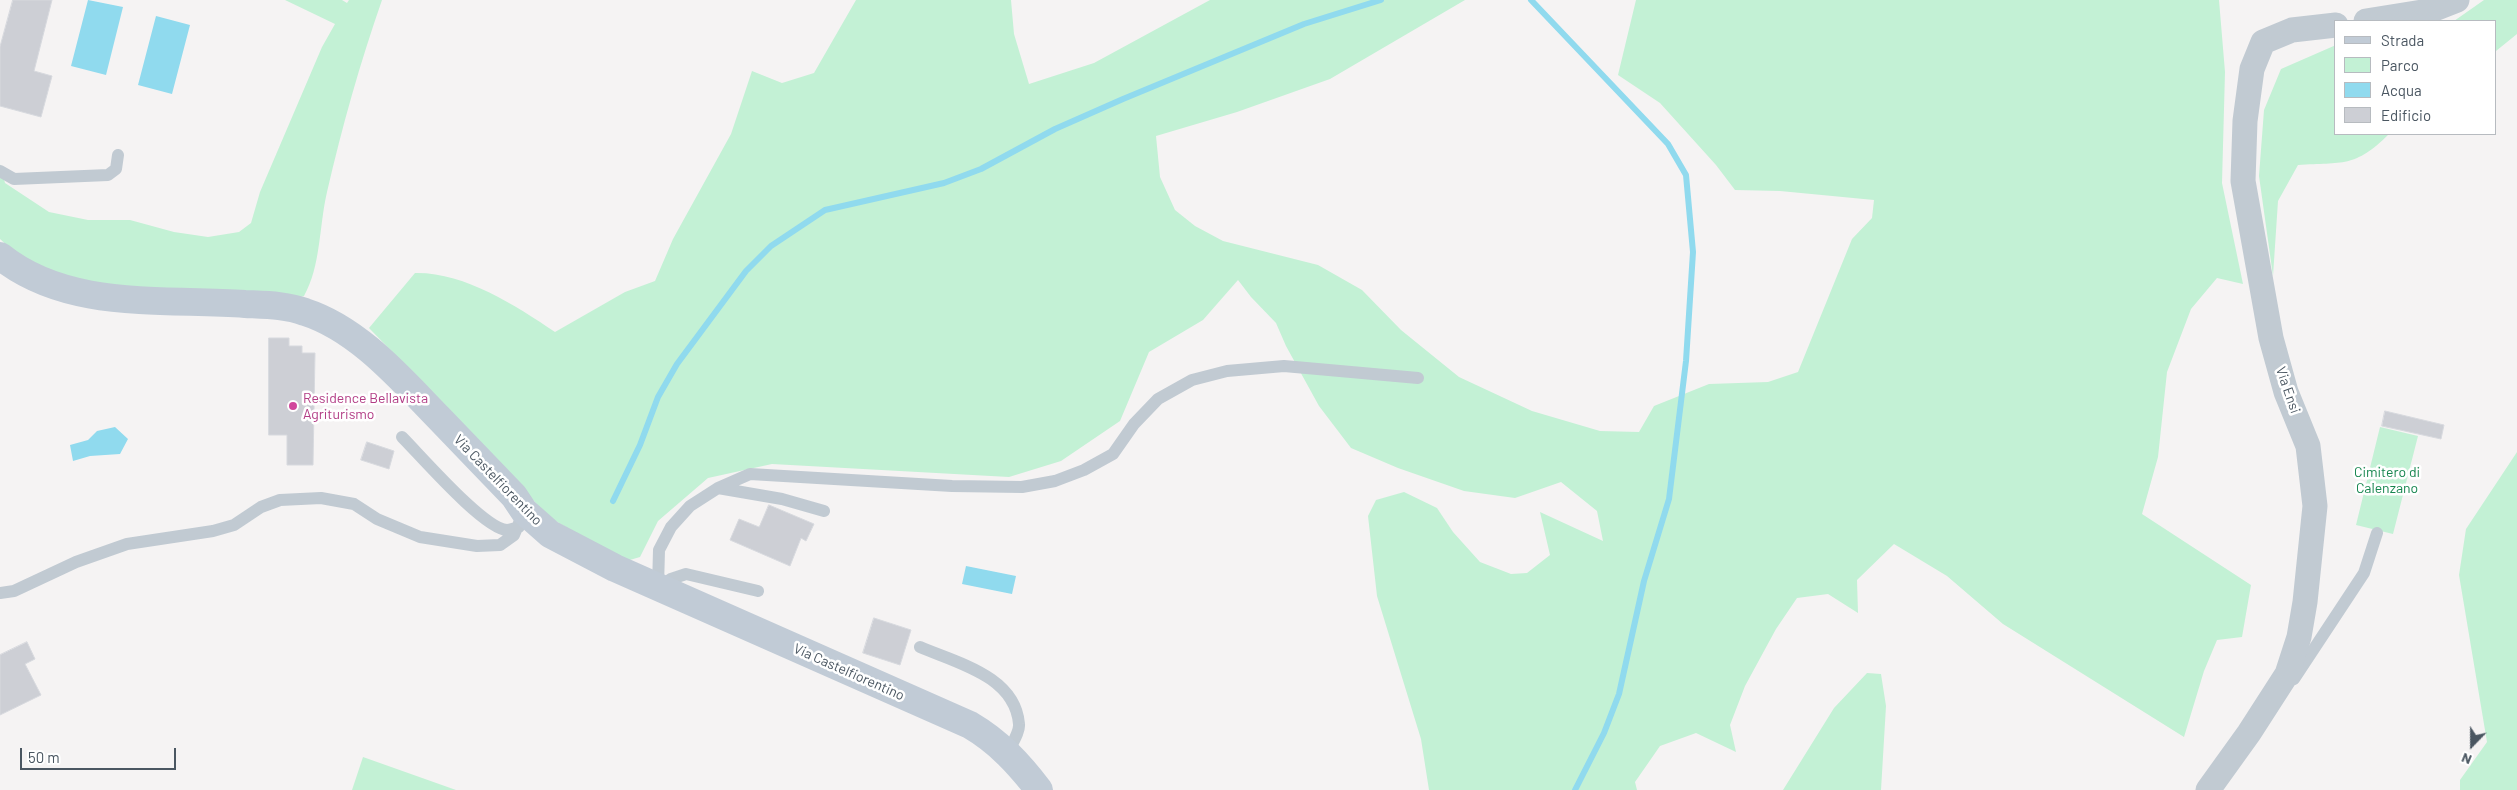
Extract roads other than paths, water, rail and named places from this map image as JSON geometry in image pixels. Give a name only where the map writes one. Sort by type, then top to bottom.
[{"type":"street","points":[[2372,20],[2429,11],[2457,0]]},
{"type":"street","name":"Via Ensi","points":[[2208,790],[2287,674],[2299,637],[2305,602],[2314,506],[2308,446],[2286,392],[2271,338],[2243,181],[2245,121],[2252,69],[2263,42],[2292,30],[2334,25]]},
{"type":"street","name":"Via Castelfiorentino","points":[[3,263],[49,285],[104,296],[172,302],[226,302],[286,307],[305,312],[326,321],[374,354],[412,390],[514,496],[522,519],[615,568],[658,588],[970,725],[991,737],[1008,753],[1040,790]]},
{"type":"lane","points":[[0,171],[14,179],[108,175],[116,169],[118,155]]},
{"type":"lane","points":[[658,588],[659,550],[671,526],[690,506],[718,488],[750,474],[952,486],[1022,487],[1055,481],[1084,470],[1113,454],[1134,424],[1158,399],[1192,380],[1227,371],[1284,366],[1418,378]]},
{"type":"lane","points":[[402,438],[473,510],[498,527],[507,530],[522,519]]},
{"type":"lane","points":[[718,488],[782,499],[824,512]]},
{"type":"lane","points":[[0,593],[14,591],[76,562],[128,544],[213,531],[234,525],[260,508],[280,500],[320,498],[354,504],[377,519],[420,537],[477,546],[500,545],[514,535],[522,519]]},
{"type":"lane","points":[[2232,756],[2242,751],[2269,717],[2364,573],[2377,533]]},
{"type":"lane","points":[[658,588],[671,579],[686,574],[758,591]]},
{"type":"lane","points":[[920,647],[992,679],[1012,699],[1019,726],[1008,753]]},
{"type":"water","points":[[88,0],[123,7],[106,75],[71,66]]},
{"type":"water","points":[[156,16],[190,25],[172,94],[138,85]]},
{"type":"water","points":[[115,427],[128,439],[120,454],[90,456],[73,461],[70,445],[88,440],[97,431]]},
{"type":"water","points":[[966,566],[1016,576],[1012,594],[962,584]]},
{"type":"waterway","points":[[613,501],[640,445],[658,397],[677,364],[746,271],[771,246],[825,210],[944,183],[981,169],[1055,129],[1123,99],[1304,24],[1381,0]]},
{"type":"waterway","points":[[1531,0],[1668,144],[1686,175],[1693,252],[1686,361],[1669,499],[1644,581],[1619,694],[1604,733],[1575,790]]},
{"type":"place","name":"Residence Bellavista Agriturismo","points":[[293,406]]},
{"type":"park label","name":"Cimitero di Calenzano","points":[[2387,480]]}]
